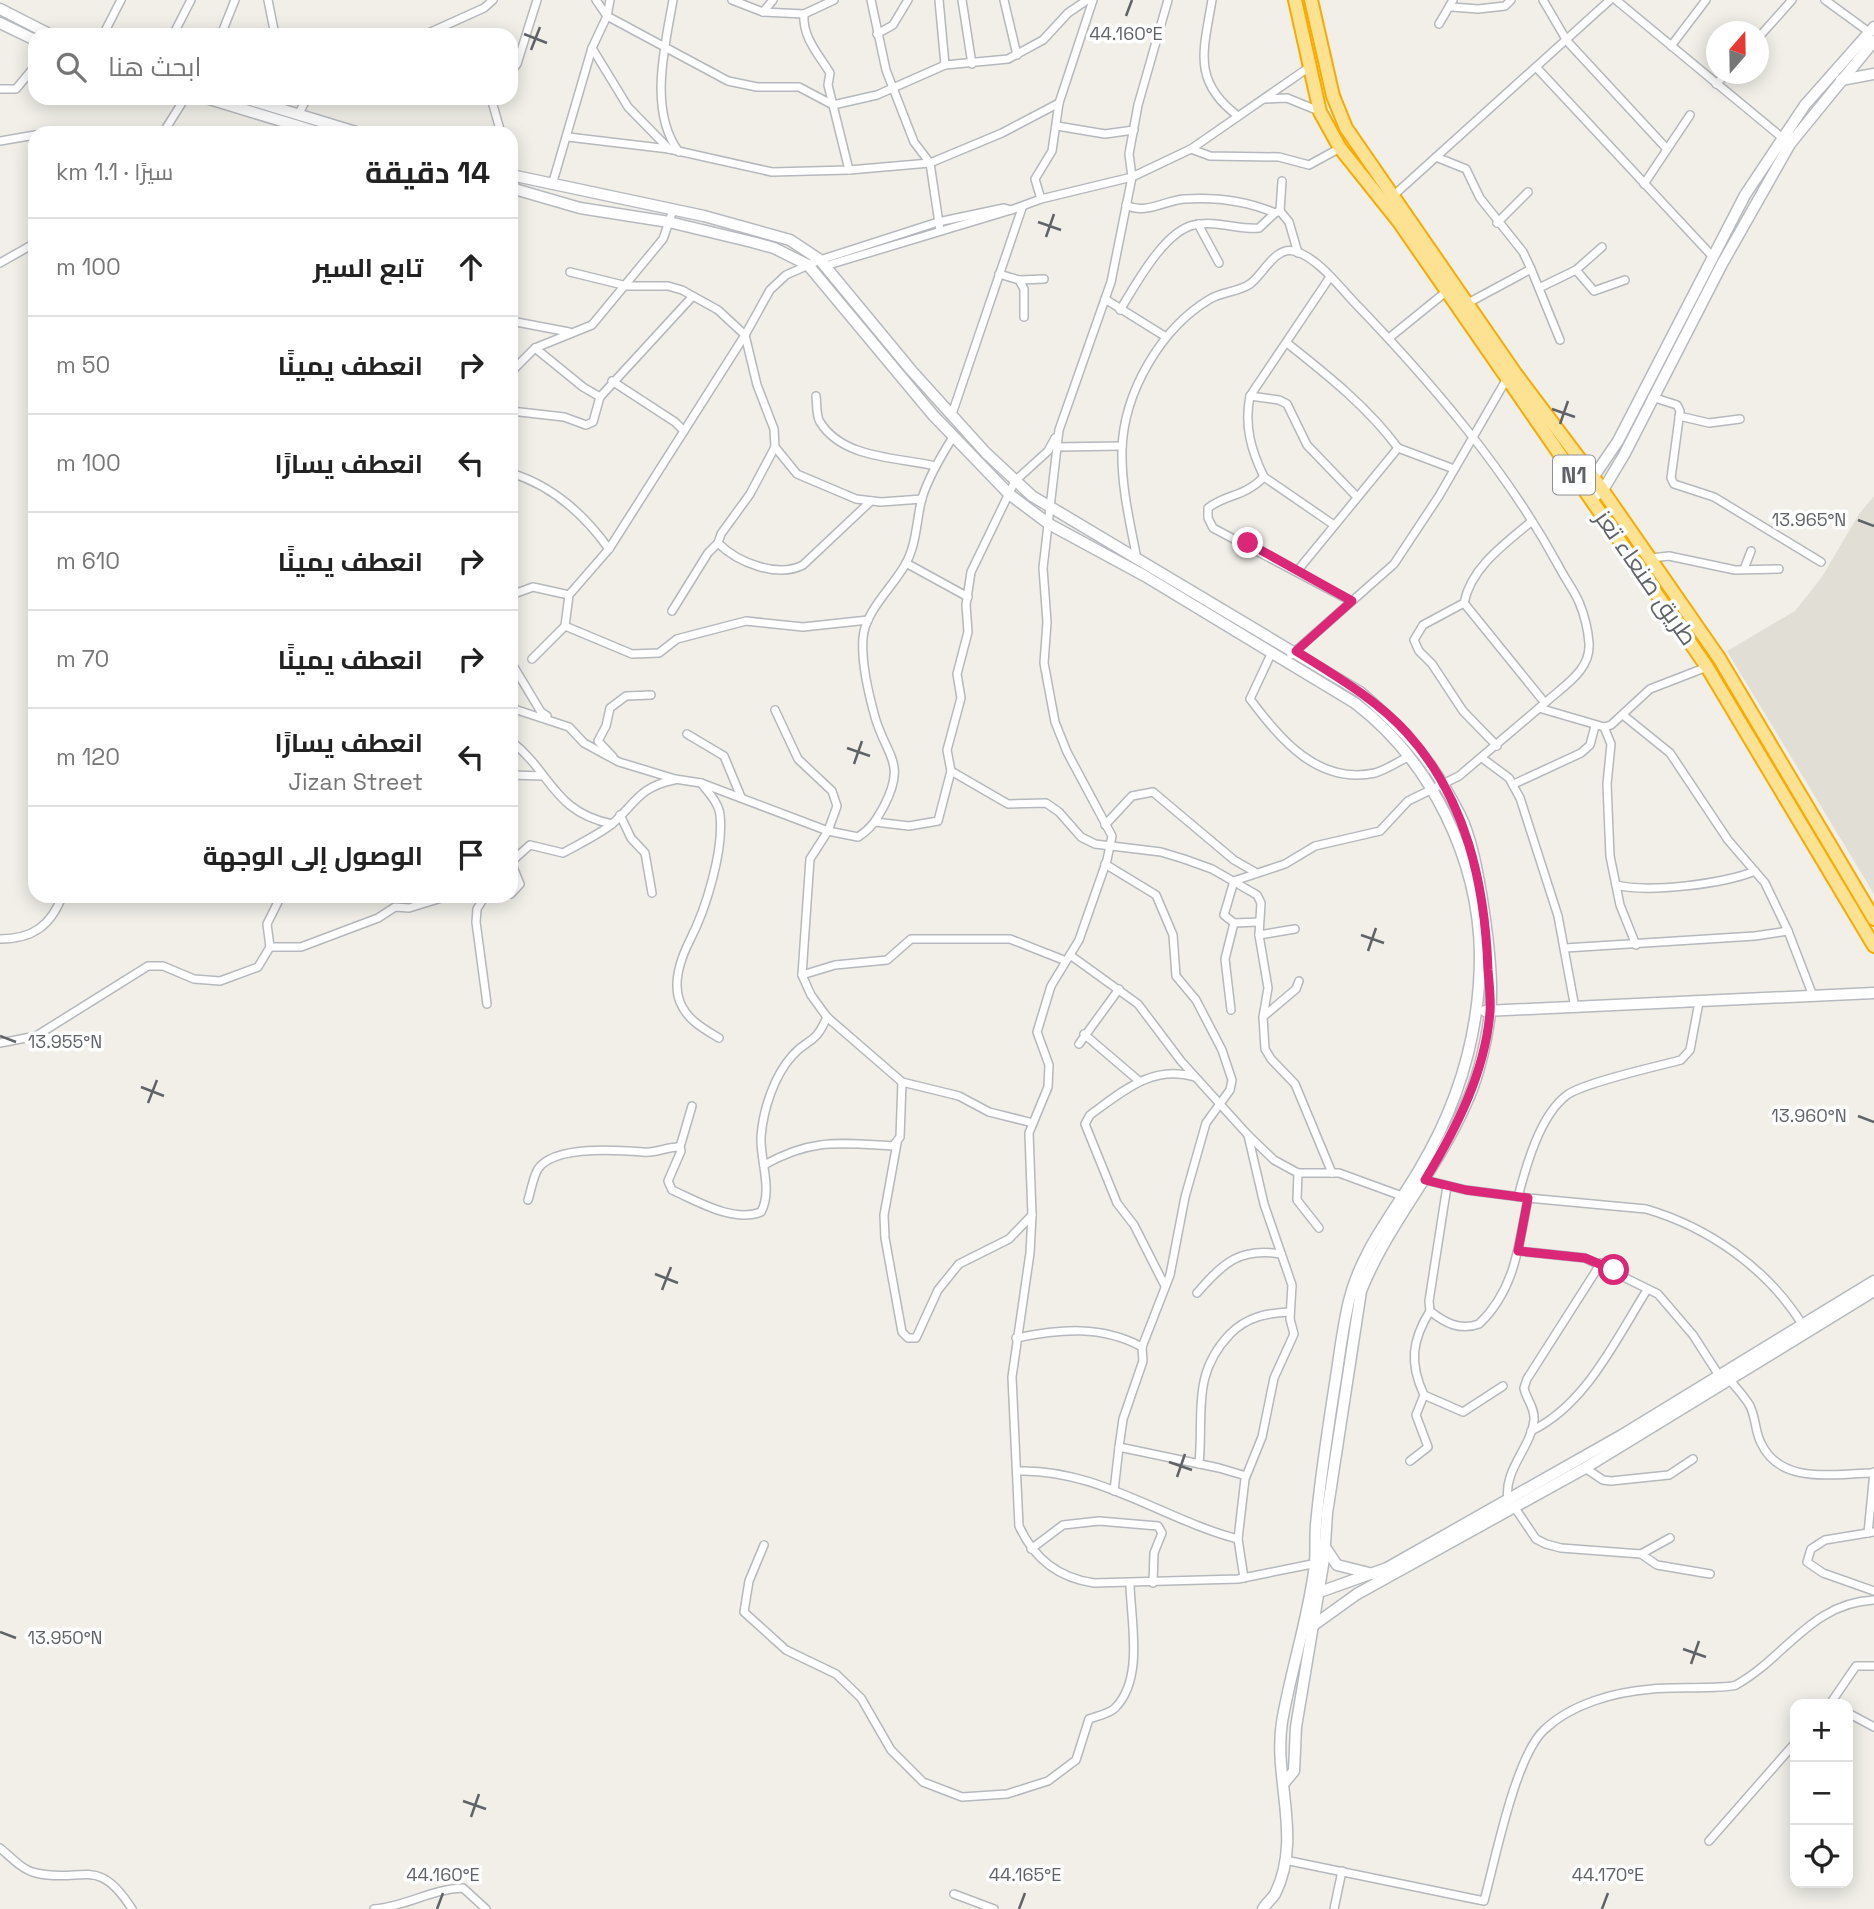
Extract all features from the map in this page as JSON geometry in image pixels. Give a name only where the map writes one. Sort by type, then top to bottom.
[{"type":"highway","name":"طريق صنعاء تعز","points":[[1295,0],[1308,68],[1320,112],[1340,148],[1399,222],[1707,667],[1874,946]]},
{"type":"highway","name":"طريق صنعاء تعز","points":[[1311,0],[1333,96],[1346,128],[1719,658],[1874,919]]},
{"type":"highway","points":[[1304,47],[1320,44]]},
{"type":"street","points":[[107,28],[121,0]]},
{"type":"street","points":[[177,28],[191,0]]},
{"type":"street","points":[[224,28],[235,0]]},
{"type":"street","points":[[268,0],[274,28]]},
{"type":"street","points":[[440,28],[484,8],[492,0]]},
{"type":"street","points":[[518,61],[537,0]]},
{"type":"street","points":[[596,0],[607,16],[728,81],[757,87],[799,88],[833,105],[855,102],[893,89],[914,76],[945,65],[972,64],[1017,55],[1043,40],[1068,13],[1087,0]]},
{"type":"street","points":[[552,186],[592,48],[607,16],[610,0]]},
{"type":"street","points":[[673,0],[662,64],[665,127],[667,137],[679,152]]},
{"type":"street","points":[[732,0],[762,12],[804,15],[834,0]]},
{"type":"street","points":[[762,12],[773,0]]},
{"type":"street","points":[[871,0],[877,34],[893,89],[915,142],[930,163],[939,226]]},
{"type":"street","points":[[877,34],[893,25],[908,0]]},
{"type":"street","points":[[939,0],[945,65]]},
{"type":"street","points":[[962,0],[972,64]]},
{"type":"street","points":[[1004,0],[1017,55]]},
{"type":"street","points":[[1041,199],[1035,179],[1052,151],[1059,103],[1093,0]]},
{"type":"street","points":[[1168,0],[1154,42],[1134,130],[1129,154],[1132,177],[1105,299],[1055,447],[1051,510],[1043,568],[1047,622],[1044,663],[1055,722],[1066,752],[1112,836],[1079,940],[1051,986],[1037,1032],[1049,1065],[1048,1087],[1029,1133],[1032,1215],[1030,1253],[1016,1338],[1013,1377],[1019,1526],[1031,1549],[1054,1571],[1073,1580],[1130,1585],[1244,1578],[1320,1562]]},
{"type":"street","points":[[1212,0],[1203,69],[1222,102],[1238,116]]},
{"type":"street","points":[[1439,24],[1452,4],[1478,9],[1505,6],[1511,0]]},
{"type":"street","points":[[1543,0],[1567,41],[1667,149]]},
{"type":"street","points":[[1394,195],[1610,0]]},
{"type":"street","points":[[1616,0],[1706,76]]},
{"type":"street","points":[[1671,46],[1706,0]]},
{"type":"street","points":[[1769,26],[1792,0]]},
{"type":"street","points":[[1587,494],[1631,418],[1745,195],[1786,141],[1841,80],[1872,33],[1825,0]]},
{"type":"street","points":[[0,9],[37,28]]},
{"type":"street","points":[[804,15],[803,27],[807,36],[830,73],[828,85],[849,170]]},
{"type":"street","points":[[0,23],[28,37]]},
{"type":"street","points":[[592,48],[628,107],[669,149]]},
{"type":"street","points":[[1860,50],[1874,59]]},
{"type":"street","points":[[1587,494],[1603,490],[1805,105],[1860,50]]},
{"type":"street","points":[[1536,67],[1713,257]]},
{"type":"street","points":[[532,659],[565,626],[569,595],[609,549],[745,335],[770,290],[786,275],[808,265],[939,226],[1004,208],[1011,211],[1041,199],[1132,177],[1191,149],[1308,68]]},
{"type":"street","points":[[0,89],[16,89],[28,74]]},
{"type":"street","points":[[1841,80],[1874,74]]},
{"type":"street","points":[[1716,84],[1786,141]]},
{"type":"street","points":[[1262,99],[1287,98],[1320,112]]},
{"type":"street","points":[[568,136],[669,149],[772,172],[849,170],[930,163],[1002,133],[1059,103]]},
{"type":"street","points":[[167,126],[181,105]]},
{"type":"street","points":[[238,105],[300,126]]},
{"type":"street","points":[[266,105],[335,126]]},
{"type":"street","points":[[298,115],[303,105]]},
{"type":"street","points":[[493,105],[500,126]]},
{"type":"street","points":[[1644,184],[1690,115]]},
{"type":"street","points":[[1057,126],[1088,133],[1134,130]]},
{"type":"street","points":[[0,141],[28,136]]},
{"type":"street","points":[[1191,149],[1210,156],[1279,157],[1309,164],[1340,148]]},
{"type":"street","points":[[1436,157],[1466,169],[1497,223],[1523,252],[1541,286],[1560,340]]},
{"type":"street","points":[[518,174],[552,186],[758,229],[790,240],[822,263],[952,414],[1015,481],[1051,510],[1296,651],[1360,692],[1407,733],[1439,788],[1475,908],[1480,953],[1477,1010],[1456,1096],[1441,1131],[1364,1256],[1348,1302],[1323,1459],[1320,1562]]},
{"type":"street","points":[[1120,310],[1146,268],[1182,229],[1198,224],[1259,228],[1278,212],[1282,181]]},
{"type":"street","points":[[518,190],[580,208],[669,222],[774,248],[808,265],[953,437],[1009,494],[1049,524],[1284,659],[1374,718],[1462,817],[1472,849],[1487,943],[1490,1012],[1467,1102],[1425,1180],[1373,1260],[1361,1291],[1329,1500],[1325,1547],[1302,1632],[1282,1724],[1280,1768],[1284,1783],[1287,1828],[1285,1860],[1274,1897],[1263,1909]]},
{"type":"street","points":[[1497,223],[1528,192]]},
{"type":"street","points":[[1126,205],[1142,211],[1183,199],[1225,200],[1278,212],[1289,222],[1298,253]]},
{"type":"street","points":[[952,414],[1022,208]]},
{"type":"street","points":[[518,365],[535,348],[592,324],[627,286],[663,239],[673,210]]},
{"type":"street","points":[[1198,224],[1219,262]]},
{"type":"street","points":[[0,263],[28,247]]},
{"type":"street","points":[[1541,286],[1576,270],[1602,247]]},
{"type":"street","points":[[1137,559],[1123,482],[1122,446],[1139,382],[1166,337],[1211,298],[1249,285],[1286,250],[1298,253],[1331,277],[1389,338],[1471,438],[1532,521],[1578,600],[1589,644],[1583,670],[1497,746],[1439,788],[1408,801],[1380,831],[1315,846],[1285,864],[1234,881]]},
{"type":"street","points":[[1468,303],[1531,269]]},
{"type":"street","points":[[1576,270],[1594,291],[1625,280]]},
{"type":"street","points":[[570,272],[627,286],[668,286],[718,310],[745,335],[757,384],[774,429],[775,447],[750,494],[721,534],[718,543],[708,553],[672,611]]},
{"type":"street","points":[[999,274],[1019,279],[1044,279]]},
{"type":"street","points":[[1331,277],[1287,343],[1258,380],[1247,410],[1250,448],[1264,477],[1334,525]]},
{"type":"street","points":[[1019,279],[1024,289],[1024,317]]},
{"type":"street","points":[[1389,338],[1447,291]]},
{"type":"street","points":[[518,412],[564,417],[586,425],[593,422],[600,397],[612,381],[692,297]]},
{"type":"street","points":[[1105,299],[1166,337]]},
{"type":"street","points":[[518,322],[569,332]]},
{"type":"street","points":[[1287,343],[1323,371],[1385,430],[1398,448],[1454,469]]},
{"type":"street","points":[[535,348],[583,387],[600,397]]},
{"type":"street","points":[[1284,659],[1394,564],[1506,380]]},
{"type":"street","points":[[612,381],[684,431]]},
{"type":"street","points":[[816,396],[819,421],[839,443],[870,455],[899,457],[935,466]]},
{"type":"street","points":[[1250,396],[1279,400],[1287,404],[1307,445],[1357,497]]},
{"type":"street","points":[[1652,397],[1677,405],[1679,416],[1671,478],[1674,484],[1714,497],[1821,562]]},
{"type":"street","points":[[1679,416],[1709,423],[1740,419]]},
{"type":"street","points":[[875,822],[909,826],[938,821],[951,771],[947,750],[961,698],[957,674],[968,632],[971,572],[1015,481],[1048,451],[1059,430]]},
{"type":"street","points":[[518,710],[569,727],[584,743],[619,762],[675,779],[701,783],[828,831],[858,837],[873,828],[895,784],[893,760],[875,719],[865,674],[863,637],[868,620],[906,563],[914,545],[922,499],[935,466],[953,437]]},
{"type":"street","points":[[1055,447],[1122,446]]},
{"type":"street","points":[[775,447],[797,474],[856,499],[922,499]]},
{"type":"street","points":[[1298,570],[1398,448]]},
{"type":"street","points":[[518,476],[563,499],[588,520],[609,549]]},
{"type":"street","points":[[1264,477],[1250,491],[1214,503],[1208,508],[1208,518],[1213,528],[1298,570],[1352,601]]},
{"type":"street","points":[[718,543],[727,552],[754,564],[791,571],[803,565],[871,501]]},
{"type":"street","points":[[1532,521],[1476,573],[1466,589],[1464,603],[1542,706],[1604,727],[1611,725],[1650,689],[1707,667]]},
{"type":"street","points":[[1744,569],[1751,551]]},
{"type":"street","points":[[1651,558],[1669,556],[1735,570],[1779,569]]},
{"type":"street","points":[[906,563],[968,597]]},
{"type":"street","points":[[518,592],[533,587],[569,595]]},
{"type":"street","points":[[1464,603],[1423,625],[1414,640],[1457,704],[1497,746]]},
{"type":"street","points":[[565,626],[632,654],[659,653],[677,639],[746,621],[803,627],[868,620]]},
{"type":"street","points":[[1272,652],[1250,699],[1269,725],[1307,760],[1329,772],[1375,773],[1410,756]]},
{"type":"street","points":[[518,674],[541,712],[558,723]]},
{"type":"street","points":[[619,762],[598,741],[606,726],[610,708],[626,696],[651,695]]},
{"type":"street","points":[[775,710],[798,759],[832,792],[837,806],[828,831],[810,859],[802,975],[811,995],[827,1017],[902,1082],[959,1096],[989,1112],[1033,1123]]},
{"type":"street","points":[[1623,715],[1670,753],[1728,840],[1755,871],[1788,931],[1814,996]]},
{"type":"street","points":[[1514,784],[1581,753],[1590,745],[1595,726]]},
{"type":"street","points":[[1604,727],[1611,744],[1607,808],[1610,856],[1616,885],[1636,945]]},
{"type":"street","points":[[687,734],[724,756],[740,797]]},
{"type":"street","points":[[518,749],[553,790],[577,812],[589,819],[612,824]]},
{"type":"street","points":[[1482,758],[1514,784],[1541,855],[1565,948],[1575,1008]]},
{"type":"street","points":[[951,771],[1008,804],[1046,803],[1059,812],[1081,837],[1095,844],[1161,852],[1212,869],[1257,895],[1261,902],[1259,935],[1268,988],[1263,1017],[1265,1049],[1295,1084],[1332,1173]]},
{"type":"street","points":[[518,775],[543,776]]},
{"type":"street","points":[[518,856],[530,845],[564,853],[612,824],[642,791],[656,783],[675,779]]},
{"type":"street","points":[[701,783],[720,814],[716,866],[690,940],[682,952],[678,992],[680,1002],[692,1020],[719,1038]]},
{"type":"street","points":[[1105,825],[1132,796],[1153,792],[1234,860],[1255,872]]},
{"type":"street","points":[[620,815],[631,838],[645,853],[652,894]]},
{"type":"street","points":[[1105,864],[1156,895],[1173,935],[1176,976],[1196,1000],[1232,1080],[1230,1090],[1206,1123],[1185,1197],[1170,1275],[1142,1347],[1143,1361],[1123,1419],[1114,1491]]},
{"type":"street","points":[[1616,885],[1642,888],[1705,883],[1731,880],[1755,871]]},
{"type":"street","points":[[1234,881],[1224,915],[1234,923],[1259,922]]},
{"type":"street","points":[[0,939],[16,939],[45,927],[56,913],[60,903]]},
{"type":"street","points":[[0,1043],[36,1036],[148,966],[163,966],[194,979],[220,981],[258,967],[270,947],[267,924],[278,903]]},
{"type":"street","points":[[270,947],[301,947],[378,918],[395,907],[409,908],[425,903]]},
{"type":"street","points":[[481,903],[477,909],[476,922],[488,1004]]},
{"type":"street","points":[[1231,1010],[1225,959],[1234,923]]},
{"type":"street","points":[[1259,935],[1295,929]]},
{"type":"street","points":[[1565,948],[1755,936],[1788,931]]},
{"type":"street","points":[[802,975],[835,965],[887,960],[911,939],[1010,939],[1068,958],[1119,989],[1138,1004],[1195,1077],[1274,1160],[1298,1173],[1353,1176],[1402,1196]]},
{"type":"street","points":[[1263,1017],[1296,989],[1299,981]]},
{"type":"street","points":[[1079,1044],[1119,989]]},
{"type":"street","points":[[1477,1010],[1490,1012],[1874,993]]},
{"type":"street","points":[[1518,1197],[1531,1151],[1552,1113],[1567,1095],[1681,1060],[1690,1049],[1699,1002]]},
{"type":"street","points":[[692,1106],[681,1151],[668,1186],[705,1205],[738,1215],[752,1216],[761,1212],[766,1203],[761,1138],[769,1101],[781,1072],[793,1054],[816,1039],[827,1017]]},
{"type":"street","points":[[1084,1034],[1139,1081]]},
{"type":"street","points":[[1165,1286],[1134,1225],[1117,1203],[1085,1124],[1090,1115],[1139,1081],[1165,1072],[1195,1077]]},
{"type":"street","points":[[902,1082],[897,1143],[884,1215],[885,1238],[902,1332],[908,1338],[916,1338],[938,1290],[959,1264],[1009,1239],[1032,1215]]},
{"type":"street","points":[[1244,1578],[1238,1539],[1246,1476],[1262,1437],[1274,1378],[1291,1346],[1294,1334],[1290,1312],[1292,1285],[1264,1204],[1248,1135]]},
{"type":"street","points":[[764,1165],[790,1150],[811,1144],[893,1146],[897,1143]]},
{"type":"street","points":[[528,1200],[537,1170],[553,1160],[579,1152],[626,1149],[645,1153],[680,1147]]},
{"type":"street","points":[[1298,1173],[1297,1200],[1319,1228]]},
{"type":"street","points":[[1425,1180],[1518,1197],[1646,1209],[1698,1228],[1748,1264],[1791,1307],[1801,1324]]},
{"type":"street","points":[[1410,1461],[1428,1447],[1416,1415],[1424,1395],[1412,1365],[1417,1332],[1430,1311],[1447,1186]]},
{"type":"street","points":[[1430,1311],[1458,1326],[1479,1324],[1502,1299],[1518,1251],[1528,1198]]},
{"type":"street","points":[[1197,1293],[1217,1270],[1233,1259],[1259,1250],[1281,1254]]},
{"type":"street","points":[[1518,1251],[1585,1258],[1601,1263],[1665,1300],[1750,1407],[1760,1442],[1770,1458],[1786,1470],[1812,1475],[1874,1473],[1871,1532],[1825,1540],[1811,1549],[1807,1562],[1823,1573],[1874,1591]]},
{"type":"street","points":[[1601,1263],[1527,1379],[1524,1388],[1533,1411],[1531,1431],[1510,1475],[1512,1504],[1536,1539],[1546,1544],[1561,1548],[1641,1554],[1657,1565],[1710,1574]]},
{"type":"street","points":[[1313,1594],[1373,1574],[1585,1468],[1725,1378],[1801,1324],[1874,1281]]},
{"type":"street","points":[[1531,1431],[1562,1411],[1589,1379],[1647,1290]]},
{"type":"street","points":[[1302,1632],[1357,1594],[1874,1291]]},
{"type":"street","points":[[1199,1464],[1204,1374],[1209,1359],[1239,1325],[1256,1316],[1290,1312]]},
{"type":"street","points":[[1016,1338],[1075,1330],[1103,1332],[1142,1347]]},
{"type":"street","points":[[1424,1395],[1464,1412],[1503,1386]]},
{"type":"street","points":[[1119,1447],[1246,1476]]},
{"type":"street","points":[[1585,1468],[1603,1480],[1618,1481],[1670,1475],[1693,1459]]},
{"type":"street","points":[[1017,1471],[1056,1474],[1114,1491],[1238,1539]]},
{"type":"street","points":[[1031,1549],[1063,1525],[1100,1521],[1158,1527],[1162,1533],[1154,1553],[1153,1583]]},
{"type":"street","points":[[1641,1554],[1670,1538]]},
{"type":"street","points":[[764,1545],[749,1581],[744,1612],[786,1650],[836,1674],[861,1698],[891,1750],[923,1782],[962,1797],[1007,1794],[1048,1781],[1076,1760],[1089,1719],[1113,1710],[1129,1689],[1132,1668],[1130,1585]]},
{"type":"street","points":[[1325,1547],[1337,1565],[1347,1570],[1373,1574]]},
{"type":"street","points":[[1284,1783],[1294,1771],[1296,1727],[1313,1626],[1313,1594]]},
{"type":"street","points":[[1285,1860],[1484,1901],[1525,1761],[1542,1731],[1594,1700],[1642,1689],[1732,1687],[1754,1674],[1812,1620],[1839,1608],[1874,1600]]},
{"type":"street","points":[[1833,1699],[1856,1666],[1874,1666]]},
{"type":"street","points":[[1853,1716],[1874,1727]]},
{"type":"street","points":[[1709,1841],[1790,1749]]},
{"type":"street","points":[[0,1848],[21,1867],[36,1873],[86,1874],[104,1878],[120,1891],[132,1909]]},
{"type":"street","points":[[1334,1909],[1342,1871]]},
{"type":"street","points":[[374,1909],[386,1908],[444,1888],[463,1888],[486,1909]]},
{"type":"street","points":[[954,1894],[994,1909]]},
{"type":"street","points":[[1274,1897],[1276,1909]]},
{"type":"shaded area","points":[[1874,496],[1874,894],[1727,651],[1795,611],[1822,577],[1859,514]]},
{"type":"route","points":[[1248,543],[1352,601],[1296,651],[1360,692],[1407,733],[1436,772],[1462,817],[1472,849],[1487,943],[1490,1012],[1467,1102],[1456,1127],[1425,1180],[1466,1190],[1528,1198],[1518,1251],[1585,1258],[1614,1270]]}]
